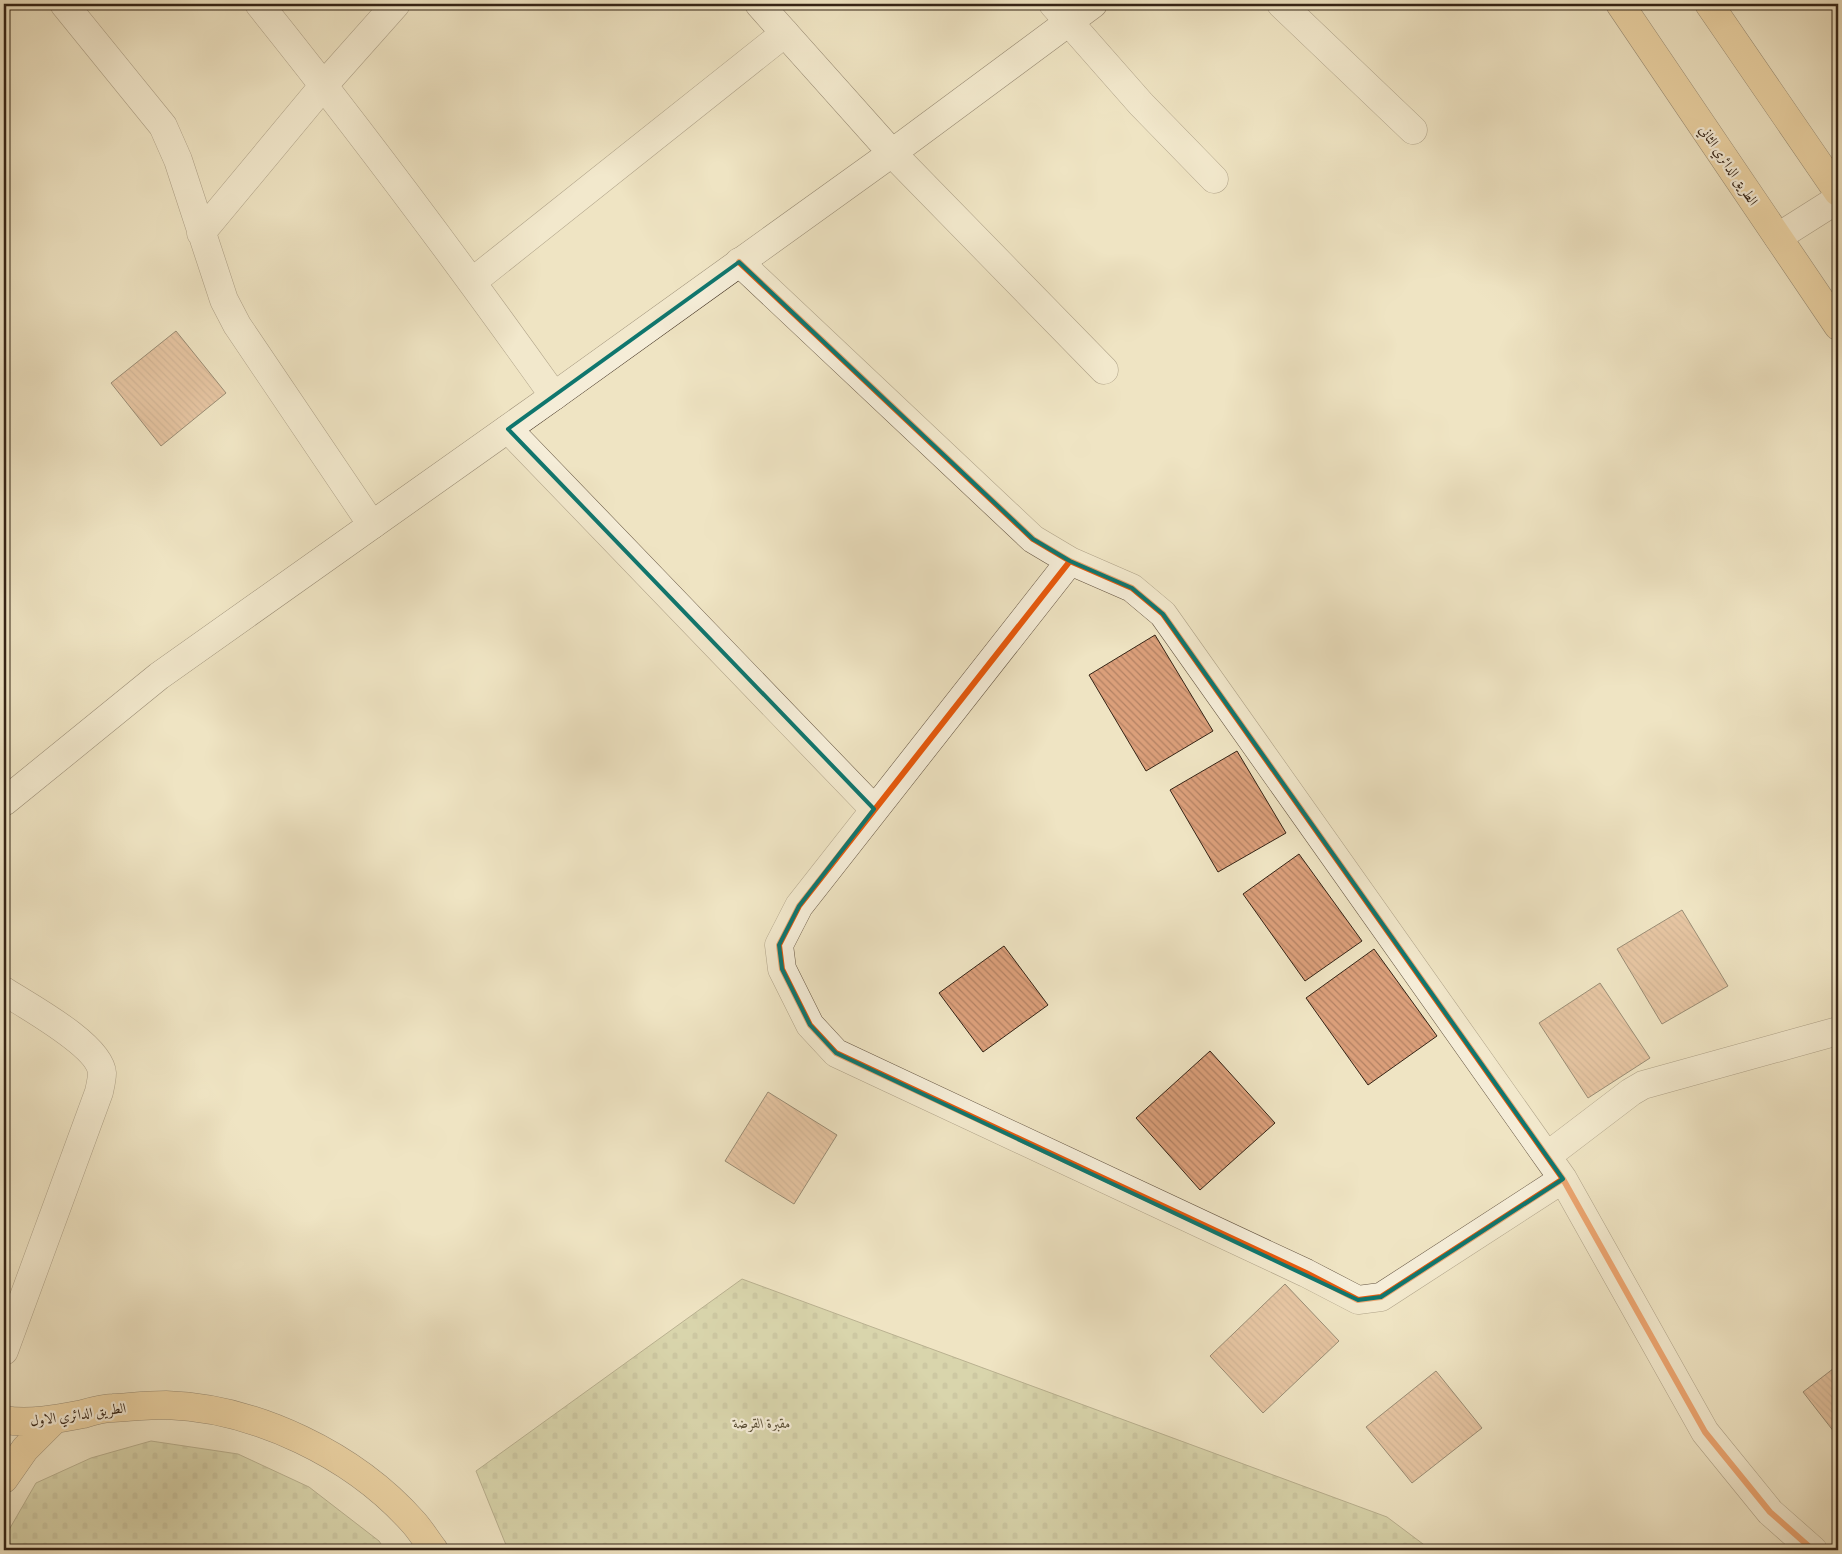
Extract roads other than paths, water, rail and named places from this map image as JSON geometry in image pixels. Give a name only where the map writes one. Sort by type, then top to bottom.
[{"type":"main road","name":"الطريق الدائري الثاني","points":[[1620,4],[1838,326]]},
{"type":"main road","points":[[1709,4],[1838,192]]},
{"type":"main road","name":"الطريق الدائري الاول","points":[[4,1420],[15,1422],[54,1420],[109,1408],[166,1405],[222,1412],[276,1428],[328,1453],[374,1485],[413,1523],[434,1550]]},
{"type":"main road","points":[[4,1479],[25,1449],[54,1420]]},
{"type":"street","points":[[64,4],[163,126],[178,160],[224,300],[237,325],[372,525]]},
{"type":"street","points":[[259,4],[324,84],[472,282],[554,396]]},
{"type":"street","points":[[201,232],[324,84],[396,4]]},
{"type":"street","points":[[759,4],[892,153],[1104,370]]},
{"type":"street","points":[[4,802],[159,676],[508,429],[892,153],[1060,13],[1093,4]]},
{"type":"street","points":[[1281,4],[1413,130]]},
{"type":"street","points":[[1060,13],[1141,104],[1214,179]]},
{"type":"street","points":[[472,282],[785,33]]},
{"type":"street","points":[[1778,237],[1838,198]]},
{"type":"street","points":[[739,262],[1033,539],[1070,561],[1132,588],[1163,614],[1563,1179],[1705,1432],[1770,1512],[1813,1550]]},
{"type":"street","points":[[508,429],[874,809]]},
{"type":"street","points":[[1070,561],[799,906],[779,945],[782,969],[810,1025],[836,1053],[1306,1273],[1358,1300],[1381,1297],[1563,1179]]},
{"type":"street","points":[[4,991],[82,1043],[95,1057],[102,1072],[99,1092],[4,1350]]},
{"type":"street","points":[[1547,1156],[1631,1092],[1643,1085],[1838,1031]]},
{"type":"park label","name":"مقبرة القرضة","points":[[762,1423]]}]
